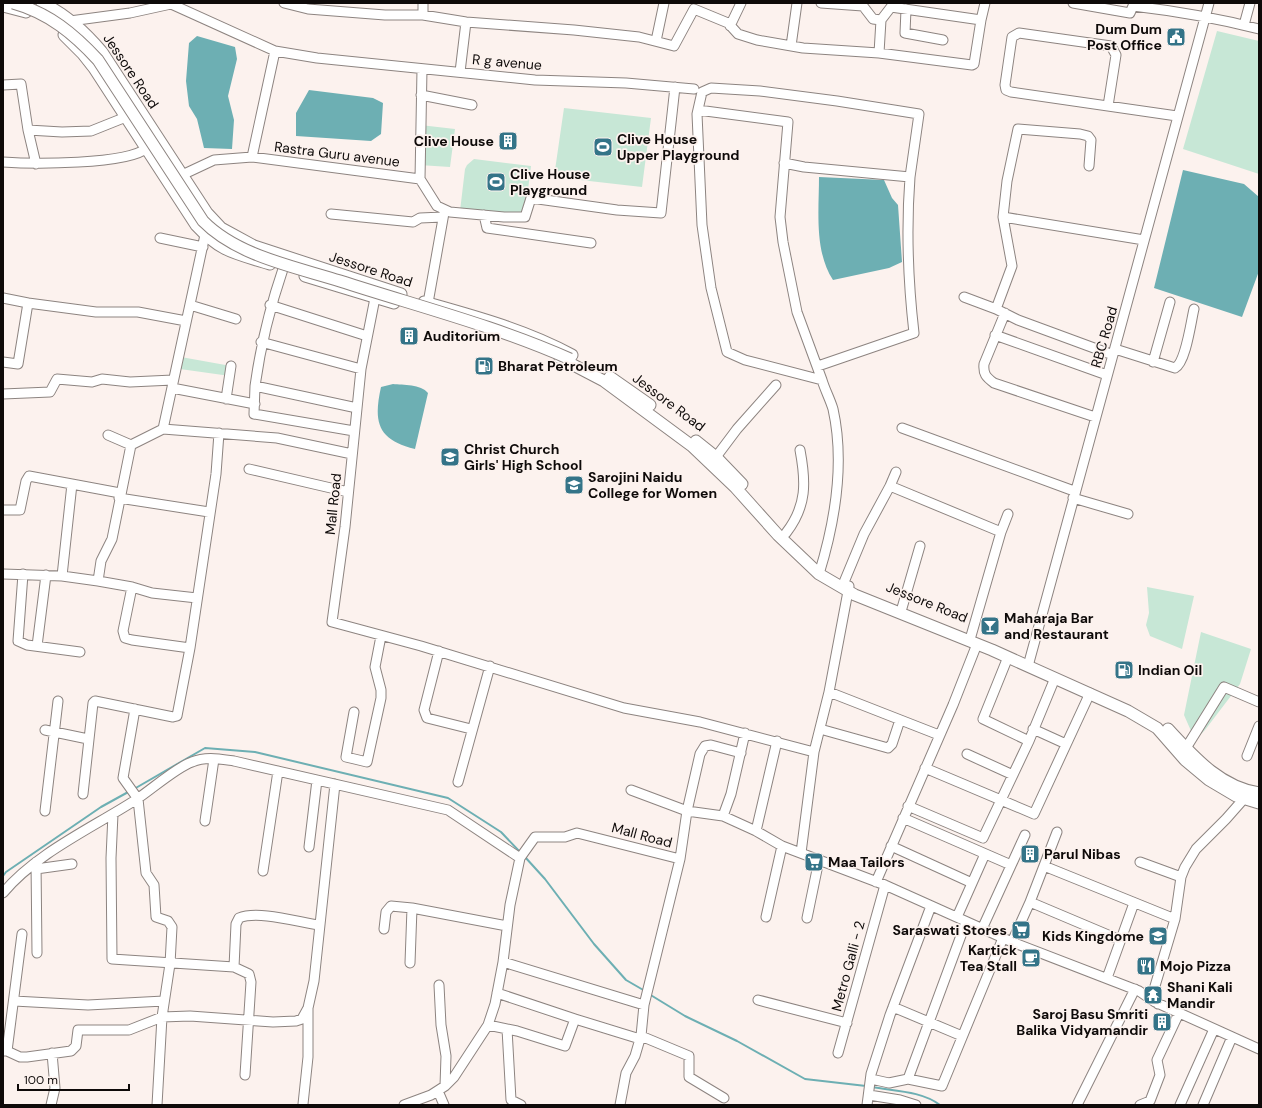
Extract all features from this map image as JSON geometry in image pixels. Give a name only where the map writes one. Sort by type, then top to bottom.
[{"type":"main road","points":[[13,3],[28,7],[62,25],[79,39],[98,60],[203,221],[225,240],[237,246],[289,265],[516,336],[576,362]]},
{"type":"main road","name":"Jessore Road","points":[[42,3],[54,5],[89,37],[102,52],[207,213],[214,221],[232,235],[254,246],[428,303],[488,320],[524,333],[625,387],[716,457],[820,572]]},
{"type":"main road","name":"Jessore Road","points":[[3,6],[25,7],[61,32],[83,54],[147,148],[196,225],[219,246],[230,252],[510,339],[576,362]]},
{"type":"main road","name":"Jessore Road","points":[[599,374],[692,446],[735,488],[778,535],[820,572],[845,587],[1153,716],[1166,727],[1196,759],[1220,778],[1259,803]]},
{"type":"main road","name":"Jessore Road","points":[[845,587],[902,608],[1008,657],[1029,663],[1054,678],[1128,711],[1157,728],[1196,770],[1223,790],[1245,795],[1259,793]]},
{"type":"street","points":[[284,3],[316,9],[385,15],[423,15],[466,22],[574,30],[639,37],[674,46],[694,6],[728,23],[738,34],[757,40],[791,46],[879,53],[972,65],[974,64],[985,3]]},
{"type":"street","points":[[423,3],[423,15]]},
{"type":"street","points":[[656,41],[664,3]]},
{"type":"street","points":[[730,26],[741,3]]},
{"type":"street","points":[[791,46],[797,3]]},
{"type":"street","points":[[821,3],[864,4],[873,20],[881,20]]},
{"type":"street","points":[[1073,3],[1130,13],[1133,6],[1206,16],[1259,29]]},
{"type":"street","name":"RBC Road","points":[[1029,663],[1041,612],[1114,352],[1209,3]]},
{"type":"street","points":[[1244,25],[1250,3]]},
{"type":"street","points":[[61,32],[70,21],[130,13],[171,4],[275,51]]},
{"type":"street","points":[[879,53],[881,20],[891,5],[906,10],[933,8],[981,20]]},
{"type":"street","points":[[906,10],[905,33],[943,40]]},
{"type":"street","points":[[460,72],[466,22]]},
{"type":"street","points":[[1108,106],[1116,55],[1112,46],[1019,33],[1012,37],[1004,85],[1006,90],[1011,92],[1177,116]]},
{"type":"street","name":"R g avenue","points":[[275,51],[317,58],[535,80],[626,82],[694,89]]},
{"type":"street","name":"Rastra Guru avenue","points":[[252,157],[275,51]]},
{"type":"street","name":"Rastra Guru avenue","points":[[182,175],[214,160],[252,157],[420,179],[422,69]]},
{"type":"street","points":[[3,85],[20,84],[36,164]]},
{"type":"street","points":[[331,214],[413,222],[420,218],[450,212],[526,217],[531,198],[617,210],[661,214],[675,87]]},
{"type":"street","points":[[818,366],[914,333],[908,280],[908,207],[910,177],[919,114],[787,94],[711,88],[702,92],[698,110],[702,225],[711,288],[727,352],[745,360],[822,380]]},
{"type":"street","points":[[421,95],[472,105]]},
{"type":"street","points":[[698,110],[788,122],[780,217],[785,259],[797,312],[832,407],[838,445],[839,478],[820,572]]},
{"type":"street","points":[[28,130],[62,132],[91,131],[126,117]]},
{"type":"street","points":[[996,309],[1012,266],[1003,217],[1007,181],[1018,129],[1088,136],[1091,140],[1089,166]]},
{"type":"street","points":[[3,162],[36,164],[116,159],[133,156],[147,148]]},
{"type":"street","points":[[784,163],[804,167],[910,177]]},
{"type":"street","points":[[420,179],[437,206],[444,213]]},
{"type":"street","points":[[428,303],[444,213]]},
{"type":"street","points":[[484,215],[487,228],[591,243]]},
{"type":"street","points":[[1003,217],[1144,240]]},
{"type":"street","points":[[163,429],[203,247],[206,235],[214,221]]},
{"type":"street","points":[[160,238],[203,247]]},
{"type":"street","points":[[283,269],[270,305],[261,342],[254,414],[354,431]]},
{"type":"street","points":[[964,297],[1114,352],[1170,368],[1178,366],[1183,354],[1194,309]]},
{"type":"street","points":[[3,298],[28,303],[96,312],[138,312],[186,321]]},
{"type":"street","name":"Mall Road","points":[[375,298],[362,369],[332,622],[490,666],[624,708],[745,733],[814,752]]},
{"type":"street","points":[[1153,362],[1170,302]]},
{"type":"street","points":[[3,362],[18,364],[28,303]]},
{"type":"street","points":[[190,305],[236,319]]},
{"type":"street","points":[[270,305],[367,336]]},
{"type":"street","points":[[1005,313],[984,364],[984,373],[988,379],[994,383],[1095,416]]},
{"type":"street","points":[[995,335],[1107,375]]},
{"type":"street","points":[[261,342],[362,369]]},
{"type":"street","points":[[226,399],[231,366]]},
{"type":"street","points":[[3,394],[50,392],[57,379],[92,382],[102,379],[173,384],[226,399],[255,404]]},
{"type":"street","points":[[716,457],[737,429],[776,384]]},
{"type":"street","points":[[256,386],[357,408]]},
{"type":"street","points":[[902,428],[1073,495],[1128,514]]},
{"type":"street","points":[[130,445],[163,429],[277,438],[352,454]]},
{"type":"street","points":[[82,794],[88,738],[93,703],[95,701],[173,717],[177,716],[190,648],[209,512],[216,474],[219,433]]},
{"type":"street","points":[[108,435],[130,445]]},
{"type":"street","points":[[98,581],[101,561],[112,539],[130,445]]},
{"type":"street","points":[[786,533],[798,516],[805,490],[804,470],[800,450]]},
{"type":"street","points":[[249,469],[348,492]]},
{"type":"street","points":[[800,853],[814,752],[829,692],[845,587],[864,534],[896,472]]},
{"type":"street","points":[[3,510],[20,510],[26,481],[29,476],[209,512]]},
{"type":"street","points":[[62,576],[72,484]]},
{"type":"street","points":[[890,486],[1002,532]]},
{"type":"street","name":"Metro Galli - 2","points":[[838,1053],[847,1023],[891,846],[926,768],[974,640],[1008,514]]},
{"type":"street","points":[[902,608],[920,546]]},
{"type":"street","points":[[3,574],[62,576],[132,587],[152,593],[197,598]]},
{"type":"street","points":[[23,574],[17,637],[21,644],[80,652]]},
{"type":"street","points":[[37,646],[46,575]]},
{"type":"street","points":[[132,587],[123,631],[125,638],[190,648]]},
{"type":"street","points":[[354,712],[346,757],[367,762],[381,698],[381,690],[375,667],[381,636]]},
{"type":"street","points":[[439,651],[424,710],[426,716],[427,718],[440,722],[471,729]]},
{"type":"street","points":[[1008,657],[983,719],[1029,741]]},
{"type":"street","points":[[458,782],[471,729],[490,666]]},
{"type":"street","points":[[908,806],[983,838],[1029,741],[1054,678]]},
{"type":"street","points":[[1186,748],[1224,687],[1259,702]]},
{"type":"street","points":[[829,692],[939,735]]},
{"type":"street","points":[[926,768],[1034,814],[1090,693]]},
{"type":"street","points":[[45,811],[50,731],[58,701]]},
{"type":"street","points":[[135,709],[123,778],[136,796],[146,872],[154,885],[155,914],[159,919],[168,921],[172,919],[170,964],[162,1017],[157,1105]]},
{"type":"street","points":[[820,729],[888,748],[892,744],[900,720]]},
{"type":"street","points":[[1247,756],[1259,726]]},
{"type":"street","points":[[1033,729],[1066,744]]},
{"type":"street","points":[[50,731],[88,738]]},
{"type":"street","points":[[723,816],[741,753],[745,733]]},
{"type":"street","points":[[756,831],[777,741]]},
{"type":"street","name":"Mall Road","points":[[521,857],[531,839],[538,836],[557,838],[577,833],[680,859],[687,811],[700,754],[705,746],[711,745],[741,753]]},
{"type":"street","points":[[967,754],[1013,775]]},
{"type":"street","points":[[3,893],[18,876],[36,866],[113,814],[136,796],[191,762],[208,758],[234,761],[448,810],[521,857],[510,905],[503,962],[495,1004],[488,1025],[476,1046],[454,1077],[441,1088],[404,1105]]},
{"type":"street","points":[[205,821],[214,758]]},
{"type":"street","points":[[263,871],[278,771]]},
{"type":"street","points":[[309,847],[317,780]]},
{"type":"street","points":[[303,1104],[308,1057],[308,1008],[314,981],[335,784]]},
{"type":"street","points":[[631,790],[687,811],[723,816],[756,831],[782,846],[881,884],[1007,940],[1137,990],[1158,1004],[1259,1049]]},
{"type":"street","points":[[1158,1004],[1155,986],[1175,919],[1181,877],[1192,854],[1208,838],[1245,795]]},
{"type":"street","points":[[113,814],[111,858],[111,957],[114,960],[234,967],[249,974],[251,982],[245,1075]]},
{"type":"street","points":[[903,818],[1011,865]]},
{"type":"street","points":[[871,1077],[889,1083],[908,1079],[942,1086],[962,1036],[1007,940],[1030,902],[1057,832]]},
{"type":"street","points":[[982,929],[1025,835]]},
{"type":"street","points":[[766,917],[782,846]]},
{"type":"street","points":[[891,846],[972,883]]},
{"type":"street","points":[[957,917],[985,854]]},
{"type":"street","points":[[620,1105],[626,1073],[635,1056],[640,1038],[644,1001],[680,859]]},
{"type":"street","points":[[807,918],[820,860]]},
{"type":"street","points":[[1140,862],[1181,877]]},
{"type":"street","points":[[36,866],[72,864]]},
{"type":"street","points":[[36,866],[37,953]]},
{"type":"street","points":[[1044,866],[1175,919]]},
{"type":"street","points":[[1030,902],[1120,940]]},
{"type":"street","points":[[1107,978],[1134,903]]},
{"type":"street","points":[[384,929],[386,912],[391,906],[412,908],[507,926]]},
{"type":"street","points":[[867,1105],[871,1077],[893,1007],[931,906]]},
{"type":"street","points":[[410,963],[412,908]]},
{"type":"street","points":[[234,967],[236,924],[239,918],[248,915],[266,916],[319,925]]},
{"type":"street","points":[[908,1079],[966,922]]},
{"type":"street","points":[[37,939],[22,936],[14,1001],[5,1051],[20,1057],[74,1050],[78,1030],[129,1030],[162,1017],[190,1016],[249,1020],[296,1021],[302,1019],[308,1008]]},
{"type":"street","points":[[503,962],[644,1001]]},
{"type":"street","points":[[439,985],[441,1025],[446,1056],[441,1088],[444,1105]]},
{"type":"street","points":[[1137,990],[1151,989],[1155,986]]},
{"type":"street","points":[[1077,1105],[1137,990]]},
{"type":"street","points":[[497,993],[575,1020],[640,1038],[689,1056],[689,1077],[724,1098]]},
{"type":"street","points":[[758,1000],[847,1023]]},
{"type":"street","points":[[14,1001],[88,1005],[164,1001]]},
{"type":"street","points":[[893,1007],[930,1021],[962,1036]]},
{"type":"street","points":[[1140,1105],[1150,1101],[1160,1075],[1157,1060],[1179,1013]]},
{"type":"street","points":[[488,1025],[565,1046],[575,1020]]},
{"type":"street","points":[[507,1029],[511,1100],[521,1105]]},
{"type":"street","points":[[1180,1105],[1214,1029]]},
{"type":"street","points":[[1203,1105],[1232,1037]]},
{"type":"street","points":[[51,1105],[55,1088],[52,1054]]},
{"type":"street","points":[[869,1095],[900,1100],[916,1105]]},
{"type":"green space","points":[[1217,31],[1259,41],[1259,174],[1183,149]]},
{"type":"green space","name":"Clive House Upper Playground","points":[[564,108],[651,118],[642,187],[554,177]]},
{"type":"green space","points":[[420,125],[455,129],[450,167],[419,165]]},
{"type":"green space","name":"Clive House Playground","points":[[474,159],[531,166],[525,213],[460,211],[465,169]]},
{"type":"green space","points":[[181,357],[231,366],[230,376],[180,369]]},
{"type":"green space","points":[[1147,587],[1194,596],[1182,649],[1150,636],[1146,625],[1149,613]]},
{"type":"green space","points":[[1201,632],[1251,649],[1240,684],[1205,730],[1195,740],[1184,715]]},
{"type":"water","points":[[197,36],[235,47],[237,59],[228,96],[234,120],[232,149],[204,148],[197,119],[189,106],[186,81],[189,43]]},
{"type":"water","points":[[309,90],[373,98],[383,103],[381,134],[371,141],[296,136],[296,113]]},
{"type":"water","points":[[1183,170],[1244,184],[1259,197],[1259,271],[1242,317],[1154,288]]},
{"type":"water","points":[[819,177],[884,180],[892,198],[898,205],[902,262],[889,268],[833,280],[827,269],[820,243],[818,216]]},
{"type":"water","points":[[393,384],[416,386],[428,393],[415,449],[393,441],[381,428],[378,420],[381,387]]},
{"type":"waterway","points":[[134,789],[205,748],[255,752],[448,798],[501,832],[520,852]]},
{"type":"waterway","points":[[3,876],[6,872],[101,807],[130,791]]},
{"type":"waterway","points":[[525,857],[545,879],[594,944],[626,980],[645,991]]},
{"type":"waterway","points":[[649,994],[685,1016],[737,1041],[805,1079],[866,1086]]},
{"type":"waterway","points":[[872,1087],[916,1094],[933,1100],[940,1105]]},
{"type":"place","name":"Dum Dum Post Office","points":[[1176,37]]},
{"type":"place","name":"Clive House","points":[[508,141]]},
{"type":"place","name":"Clive House Upper Playground","points":[[603,147]]},
{"type":"place","name":"Clive House Playground","points":[[496,182]]},
{"type":"place","name":"Auditorium","points":[[409,336]]},
{"type":"place","name":"Bharat Petroleum","points":[[484,366]]},
{"type":"place","name":"Christ Church Girls' High School","points":[[450,457]]},
{"type":"place","name":"Sarojini Naidu College for Women","points":[[574,485]]},
{"type":"place","name":"Maharaja Bar and Restaurant","points":[[990,626]]},
{"type":"place","name":"Indian Oil","points":[[1124,670]]},
{"type":"place","name":"Parul Nibas","points":[[1030,854]]},
{"type":"place","name":"Maa Tailors","points":[[814,862]]},
{"type":"place","name":"Saraswati Stores","points":[[1021,930]]},
{"type":"place","name":"Kids Kingdome","points":[[1158,936]]},
{"type":"place","name":"Kartick Tea Stall","points":[[1031,958]]},
{"type":"place","name":"Mojo Pizza","points":[[1146,966]]},
{"type":"place","name":"Shani Kali Mandir","points":[[1153,995]]},
{"type":"place","name":"Saroj Basu Smriti Balika Vidyamandir","points":[[1162,1022]]}]
